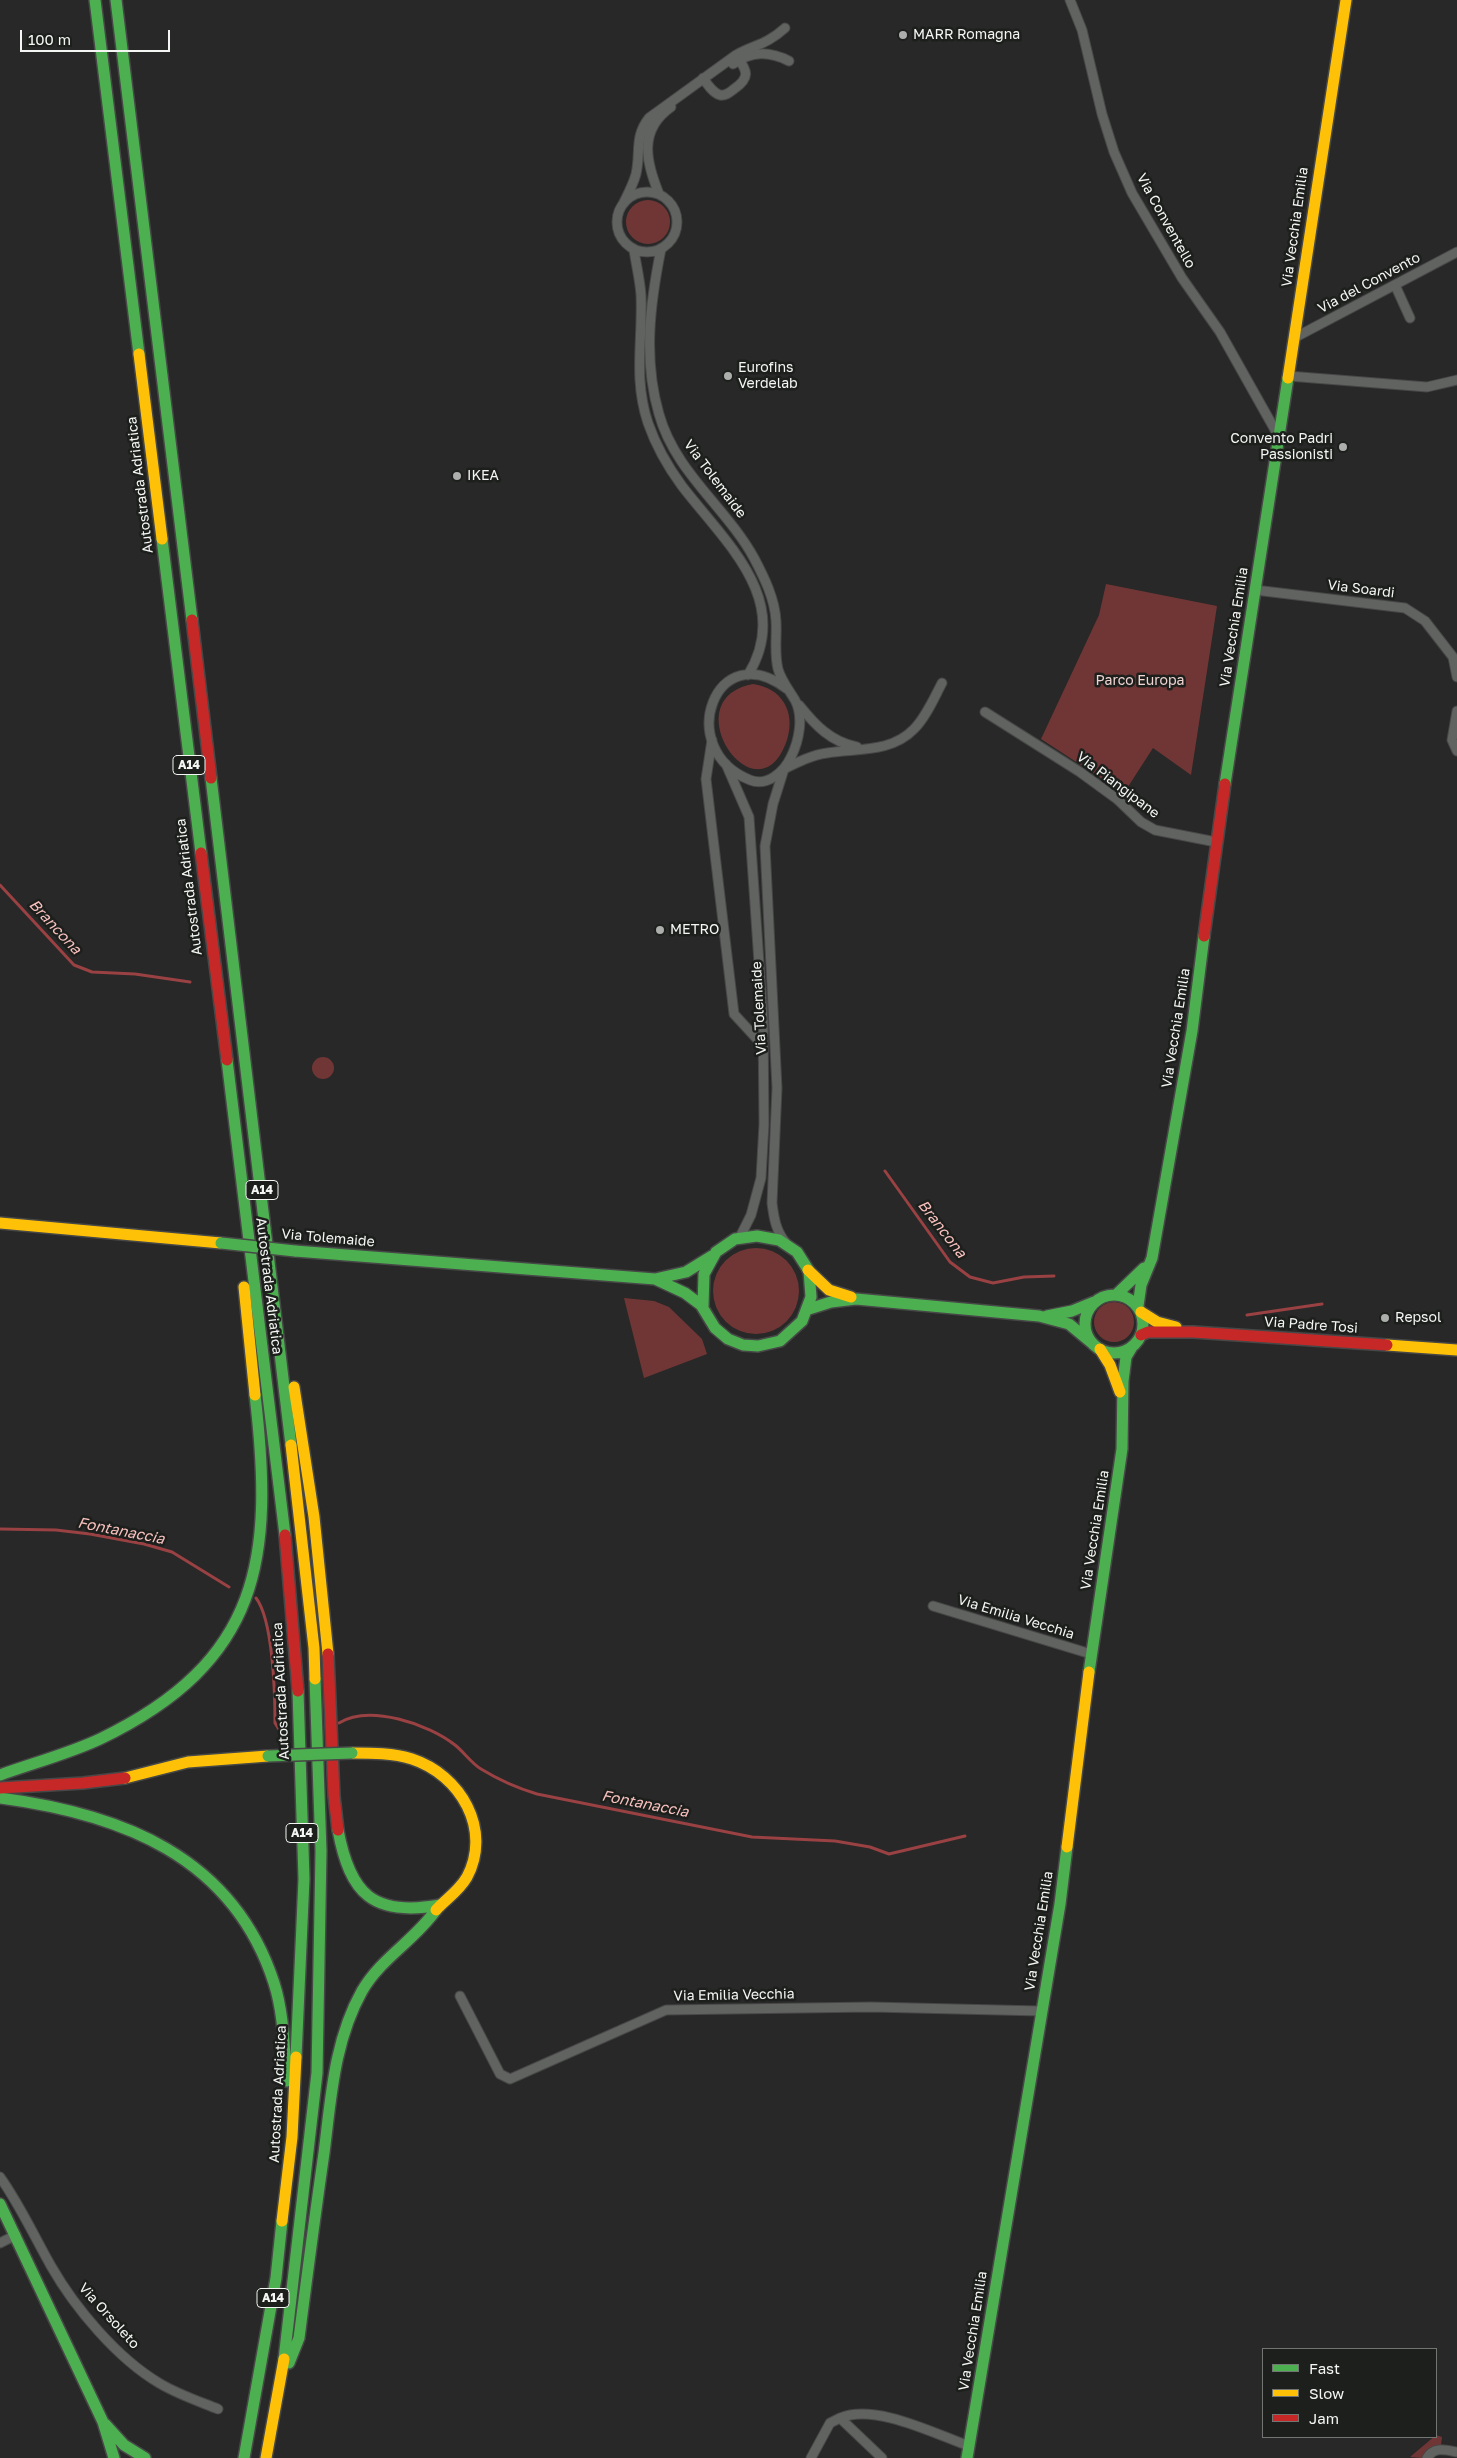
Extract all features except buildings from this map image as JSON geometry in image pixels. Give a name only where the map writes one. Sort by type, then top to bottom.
[{"type":"main road","name":"Autostrada Adriatica","points":[[95,0],[285,1530],[300,1710],[304,1879],[292,2137],[276,2278],[244,2458]]},
{"type":"main road","name":"Autostrada Adriatica","points":[[116,0],[271,1267],[314,1648],[321,1851],[317,2073],[281,2383],[266,2458]]},
{"type":"main road","name":"Via Vecchia Emilia","points":[[1139,1309],[1141,1285],[1152,1258],[1192,1031],[1216,842],[1346,0]]},
{"type":"main road","points":[[0,1775],[99,1739],[152,1709],[189,1680],[222,1645],[239,1618],[248,1596],[262,1524],[262,1468],[232,1168],[233,1120]]},
{"type":"main road","name":"Via Tolemaide","points":[[0,1223],[295,1251],[654,1280],[681,1291],[703,1306]]},
{"type":"main road","name":"Via Tolemaide","points":[[654,1280],[686,1272],[712,1256],[725,1244],[740,1237],[765,1236],[788,1245],[800,1256],[808,1270],[830,1290],[856,1299]]},
{"type":"main road","name":"Via Tolemaide","points":[[712,1256],[704,1272],[700,1289],[703,1306],[710,1321],[721,1334],[735,1342],[751,1346],[768,1345],[786,1338],[800,1325],[809,1308],[812,1290],[808,1270]]},
{"type":"main road","points":[[1152,1258],[1134,1279],[1117,1294],[1130,1299],[1139,1309],[1157,1322],[1193,1332]]},
{"type":"main road","points":[[271,1267],[300,1419],[319,1559],[331,1699],[336,1813],[343,1855],[358,1886],[377,1902],[394,1909],[407,1910],[440,1905]]},
{"type":"main road","name":"Via Tolemaide","points":[[809,1308],[831,1302],[856,1299],[1039,1316],[1058,1315],[1094,1302],[1105,1295],[1117,1294]]},
{"type":"main road","points":[[1094,1302],[1086,1314],[1084,1324],[1086,1333],[1106,1357],[1116,1379],[1124,1407]]},
{"type":"main road","points":[[1124,1407],[1123,1381],[1126,1358],[1141,1335],[1143,1320],[1139,1309]]},
{"type":"main road","name":"Via Tolemaide","points":[[1039,1316],[1069,1324],[1096,1346]]},
{"type":"main road","points":[[1141,1335],[1148,1332],[1193,1332]]},
{"type":"main road","name":"Via Padre Tosi","points":[[1193,1332],[1457,1350]]},
{"type":"main road","points":[[1096,1346],[1113,1353],[1132,1347]]},
{"type":"main road","name":"Via Vecchia Emilia","points":[[968,2452],[1040,2011],[1060,1904],[1091,1654],[1122,1449],[1124,1407]]},
{"type":"main road","points":[[0,1788],[84,1784],[123,1778],[188,1762],[268,1756],[352,1753],[397,1754],[425,1763],[447,1779],[468,1805],[477,1841],[472,1867],[457,1892],[440,1905],[425,1925],[392,1953],[372,1976],[356,2002],[344,2032],[333,2078],[299,2338],[281,2383]]},
{"type":"main road","points":[[0,1798],[65,1808],[143,1833],[187,1860],[224,1894],[249,1927],[265,1958],[273,1982],[282,2024],[292,2137]]},
{"type":"main road","points":[[0,2204],[16,2234],[103,2422],[114,2458]]},
{"type":"main road","points":[[103,2422],[124,2445],[145,2458]]},
{"type":"street","name":"Via Conventello","points":[[1070,0],[1082,30],[1102,114],[1114,152],[1132,193],[1182,278],[1220,332],[1279,437]]},
{"type":"street","points":[[623,204],[640,193],[659,194],[651,174],[648,154],[648,136],[654,124],[667,111],[738,58],[748,48],[764,44],[785,28]]},
{"type":"street","points":[[738,58],[752,54],[767,53],[789,61]]},
{"type":"street","points":[[705,81],[721,95],[727,94],[744,82],[746,77],[744,66],[738,58]]},
{"type":"street","name":"Via Tolemaide","points":[[705,81],[649,118],[642,126],[638,139],[636,174],[619,212],[618,229],[624,242],[634,250],[641,294],[640,393],[648,423],[669,468],[741,559],[752,579],[762,607],[763,637],[756,662],[748,675]]},
{"type":"street","name":"Via Tolemaide","points":[[659,194],[674,207],[677,216],[675,235],[661,249],[651,298],[650,362],[659,415],[670,444],[681,463],[741,539],[763,575],[772,599],[776,620],[776,657],[779,671],[787,689],[812,722],[829,736],[845,745],[867,750]]},
{"type":"street","points":[[634,250],[643,252],[661,249]]},
{"type":"street","name":"Via del Convento","points":[[1294,338],[1457,252]]},
{"type":"street","points":[[1395,285],[1410,318]]},
{"type":"street","points":[[1288,376],[1428,387],[1457,380]]},
{"type":"street","name":"Via Soardi","points":[[1255,590],[1405,608],[1425,621],[1453,657],[1457,677]]},
{"type":"street","name":"Via Tolemaide","points":[[740,1237],[751,1215],[761,1178],[764,1124],[759,954],[749,817],[726,764],[712,740],[708,726],[709,712],[714,698],[728,683],[748,675],[762,675],[776,680],[787,689]]},
{"type":"street","name":"Via Tolemaide","points":[[726,764],[739,775],[759,782],[774,777],[801,760],[826,753],[867,750],[885,746],[914,729],[942,684]]},
{"type":"street","name":"Via Tolemaide","points":[[788,1245],[779,1235],[774,1220],[772,1204],[776,1133],[776,1080],[765,846],[771,811],[784,769],[797,743],[799,715],[795,701]]},
{"type":"street","points":[[1457,710],[1452,740],[1457,751]]},
{"type":"street","name":"Via Piangipane","points":[[985,712],[1080,772],[1117,799],[1141,822],[1155,830],[1216,842]]},
{"type":"street","points":[[712,740],[706,779],[734,1014],[757,1039],[763,1050]]},
{"type":"street","name":"Via Emilia Vecchia","points":[[933,1606],[1091,1654]]},
{"type":"street","name":"Via Emilia Vecchia","points":[[460,1996],[500,2074],[510,2079],[666,2010],[871,2007],[1040,2011]]},
{"type":"street","name":"Via Orsoleto","points":[[0,2177],[29,2224],[51,2266],[70,2295],[92,2322],[136,2368],[178,2393],[218,2409]]},
{"type":"street","points":[[0,2243],[16,2234]]},
{"type":"street","points":[[811,2458],[830,2423],[849,2415],[867,2414],[888,2418],[968,2452]]},
{"type":"street","points":[[840,2418],[882,2458]]},
{"type":"street","points":[[1427,2458],[1432,2452],[1438,2450],[1457,2452]]},
{"type":"green space","points":[[648,200],[660,204],[666,210],[670,222],[666,234],[660,240],[648,244],[636,240],[630,234],[626,222],[630,210],[636,204]]},
{"type":"green space","name":"Parco Europa","points":[[1106,584],[1217,606],[1191,775],[1153,748],[1124,793],[1041,739],[1099,615]]},
{"type":"green space","points":[[753,684],[772,690],[779,696],[788,711],[790,720],[787,740],[774,763],[758,769],[742,764],[728,750],[720,731],[720,711],[730,694]]},
{"type":"green space","points":[[323,1057],[333,1064],[334,1068],[327,1078],[323,1079],[313,1072],[312,1068],[319,1058]]},
{"type":"green space","points":[[756,1248],[772,1251],[780,1255],[792,1267],[796,1275],[799,1291],[796,1307],[792,1315],[780,1327],[772,1331],[756,1334],[740,1331],[732,1327],[720,1315],[716,1307],[713,1291],[716,1275],[720,1267],[732,1255],[740,1251]]},
{"type":"green space","points":[[624,1298],[654,1301],[669,1307],[702,1339],[707,1354],[644,1378]]},
{"type":"green space","points":[[1114,1302],[1128,1308],[1134,1322],[1128,1336],[1114,1342],[1100,1336],[1094,1322],[1100,1308]]},
{"type":"green space","points":[[1437,2435],[1442,2437],[1441,2445],[1428,2449],[1422,2458],[1410,2457],[1432,2438],[1437,2438]]},
{"type":"waterway","name":"Brancona","points":[[0,885],[74,965],[92,972],[135,974],[190,982]]},
{"type":"waterway","name":"Brancona","points":[[885,1171],[950,1262],[970,1277],[993,1283],[1024,1277],[1054,1276]]},
{"type":"waterway","name":"Brancona","points":[[1247,1315],[1322,1304]]},
{"type":"waterway","name":"Fontanaccia","points":[[0,1529],[56,1530],[144,1544],[172,1552],[229,1587]]},
{"type":"waterway","name":"Fontanaccia","points":[[256,1598],[262,1608],[269,1639],[272,1658],[275,1723],[280,1731]]},
{"type":"waterway","name":"Fontanaccia","points":[[339,1723],[366,1715],[398,1719],[415,1724],[444,1737],[481,1769],[530,1792],[752,1837],[835,1841],[870,1847],[889,1854],[965,1836]]},
{"type":"traffic: fast","points":[[95,0],[139,354]]},
{"type":"traffic: fast","points":[[116,0],[192,620]]},
{"type":"traffic: fast","points":[[1225,784],[1288,378]]},
{"type":"traffic: fast","points":[[162,539],[201,853]]},
{"type":"traffic: fast","points":[[211,778],[291,1445]]},
{"type":"traffic: fast","points":[[1138,1306],[1141,1285],[1152,1258],[1192,1031],[1204,936]]},
{"type":"traffic: fast","points":[[227,1060],[285,1535]]},
{"type":"traffic: fast","points":[[655,1279],[685,1293],[701,1305],[715,1328],[728,1339],[743,1345],[758,1346],[780,1341],[802,1321],[811,1297],[809,1271],[797,1252],[779,1240],[757,1236],[735,1239],[716,1252],[704,1274],[703,1306]]},
{"type":"traffic: fast","points":[[221,1243],[295,1251]]},
{"type":"traffic: fast","points":[[295,1251],[655,1279],[686,1272],[712,1256]]},
{"type":"traffic: fast","points":[[1117,1294],[1144,1268]]},
{"type":"traffic: fast","points":[[1108,1295],[1120,1295],[1135,1303],[1143,1318],[1143,1324],[1143,1330],[1135,1345],[1120,1353],[1108,1353],[1093,1345],[1085,1330],[1085,1318],[1093,1303],[1108,1295]]},
{"type":"traffic: fast","points":[[809,1309],[831,1302],[856,1299],[1039,1316],[1069,1324],[1092,1343]]},
{"type":"traffic: fast","points":[[1047,1316],[1072,1311],[1094,1302]]},
{"type":"traffic: fast","points":[[1089,1672],[1122,1449],[1123,1381],[1126,1357],[1132,1347]]},
{"type":"traffic: fast","points":[[0,1775],[63,1754],[100,1739],[154,1709],[195,1675],[225,1639],[245,1599],[257,1555],[262,1507],[255,1395]]},
{"type":"traffic: fast","points":[[284,2359],[317,2073],[321,1851],[315,1679]]},
{"type":"traffic: fast","points":[[296,2057],[304,1879],[298,1691]]},
{"type":"traffic: fast","points":[[268,1756],[352,1753]]},
{"type":"traffic: fast","points":[[0,1798],[45,1805],[88,1816],[129,1830],[167,1849],[201,1873],[231,1903],[255,1939],[274,1983],[282,2019],[287,2081]]},
{"type":"traffic: fast","points":[[338,1830],[343,1852],[350,1870],[358,1885],[368,1896],[381,1903],[397,1907],[417,1908],[440,1905]]},
{"type":"traffic: fast","points":[[967,2458],[1060,1904],[1067,1847]]},
{"type":"traffic: fast","points":[[289,2363],[299,2338],[335,2070],[345,2030],[362,1991],[370,1979],[418,1931],[436,1910]]},
{"type":"traffic: fast","points":[[0,2204],[103,2422],[114,2458]]},
{"type":"traffic: fast","points":[[244,2458],[276,2278],[282,2221]]},
{"type":"traffic: fast","points":[[105,2424],[124,2445],[145,2458]]},
{"type":"traffic: slow","points":[[1288,378],[1346,0]]},
{"type":"traffic: slow","points":[[139,354],[162,539]]},
{"type":"traffic: slow","points":[[0,1223],[221,1243]]},
{"type":"traffic: slow","points":[[808,1270],[829,1290],[851,1297]]},
{"type":"traffic: slow","points":[[244,1287],[255,1395]]},
{"type":"traffic: slow","points":[[1141,1312],[1157,1322],[1176,1327]]},
{"type":"traffic: slow","points":[[1387,1345],[1457,1350]]},
{"type":"traffic: slow","points":[[1100,1349],[1110,1365],[1120,1392]]},
{"type":"traffic: slow","points":[[294,1387],[314,1517],[328,1654]]},
{"type":"traffic: slow","points":[[291,1445],[314,1648],[315,1679]]},
{"type":"traffic: slow","points":[[1067,1847],[1089,1672]]},
{"type":"traffic: slow","points":[[352,1753],[375,1753],[412,1759],[429,1767],[445,1778],[458,1791],[467,1806],[474,1823],[476,1841],[474,1859],[464,1882],[436,1910]]},
{"type":"traffic: slow","points":[[125,1778],[188,1762],[268,1756]]},
{"type":"traffic: slow","points":[[282,2221],[292,2137],[296,2057]]},
{"type":"traffic: slow","points":[[266,2458],[284,2359]]},
{"type":"traffic: jam","points":[[192,620],[211,778]]},
{"type":"traffic: jam","points":[[1204,936],[1225,784]]},
{"type":"traffic: jam","points":[[201,853],[227,1060]]},
{"type":"traffic: jam","points":[[1141,1335],[1148,1332],[1193,1332],[1387,1345]]},
{"type":"traffic: jam","points":[[285,1535],[298,1691]]},
{"type":"traffic: jam","points":[[328,1654],[334,1796],[338,1830]]},
{"type":"traffic: jam","points":[[0,1788],[83,1783],[125,1778]]},
{"type":"place","name":"MARR Romagna","points":[[903,35]]},
{"type":"place","name":"Eurofins Verdelab","points":[[728,376]]},
{"type":"place","name":"Convento Padri Passionisti","points":[[1343,447]]},
{"type":"place","name":"IKEA","points":[[457,476]]},
{"type":"place","name":"METRO","points":[[660,930]]},
{"type":"place","name":"Repsol","points":[[1385,1318]]}]
